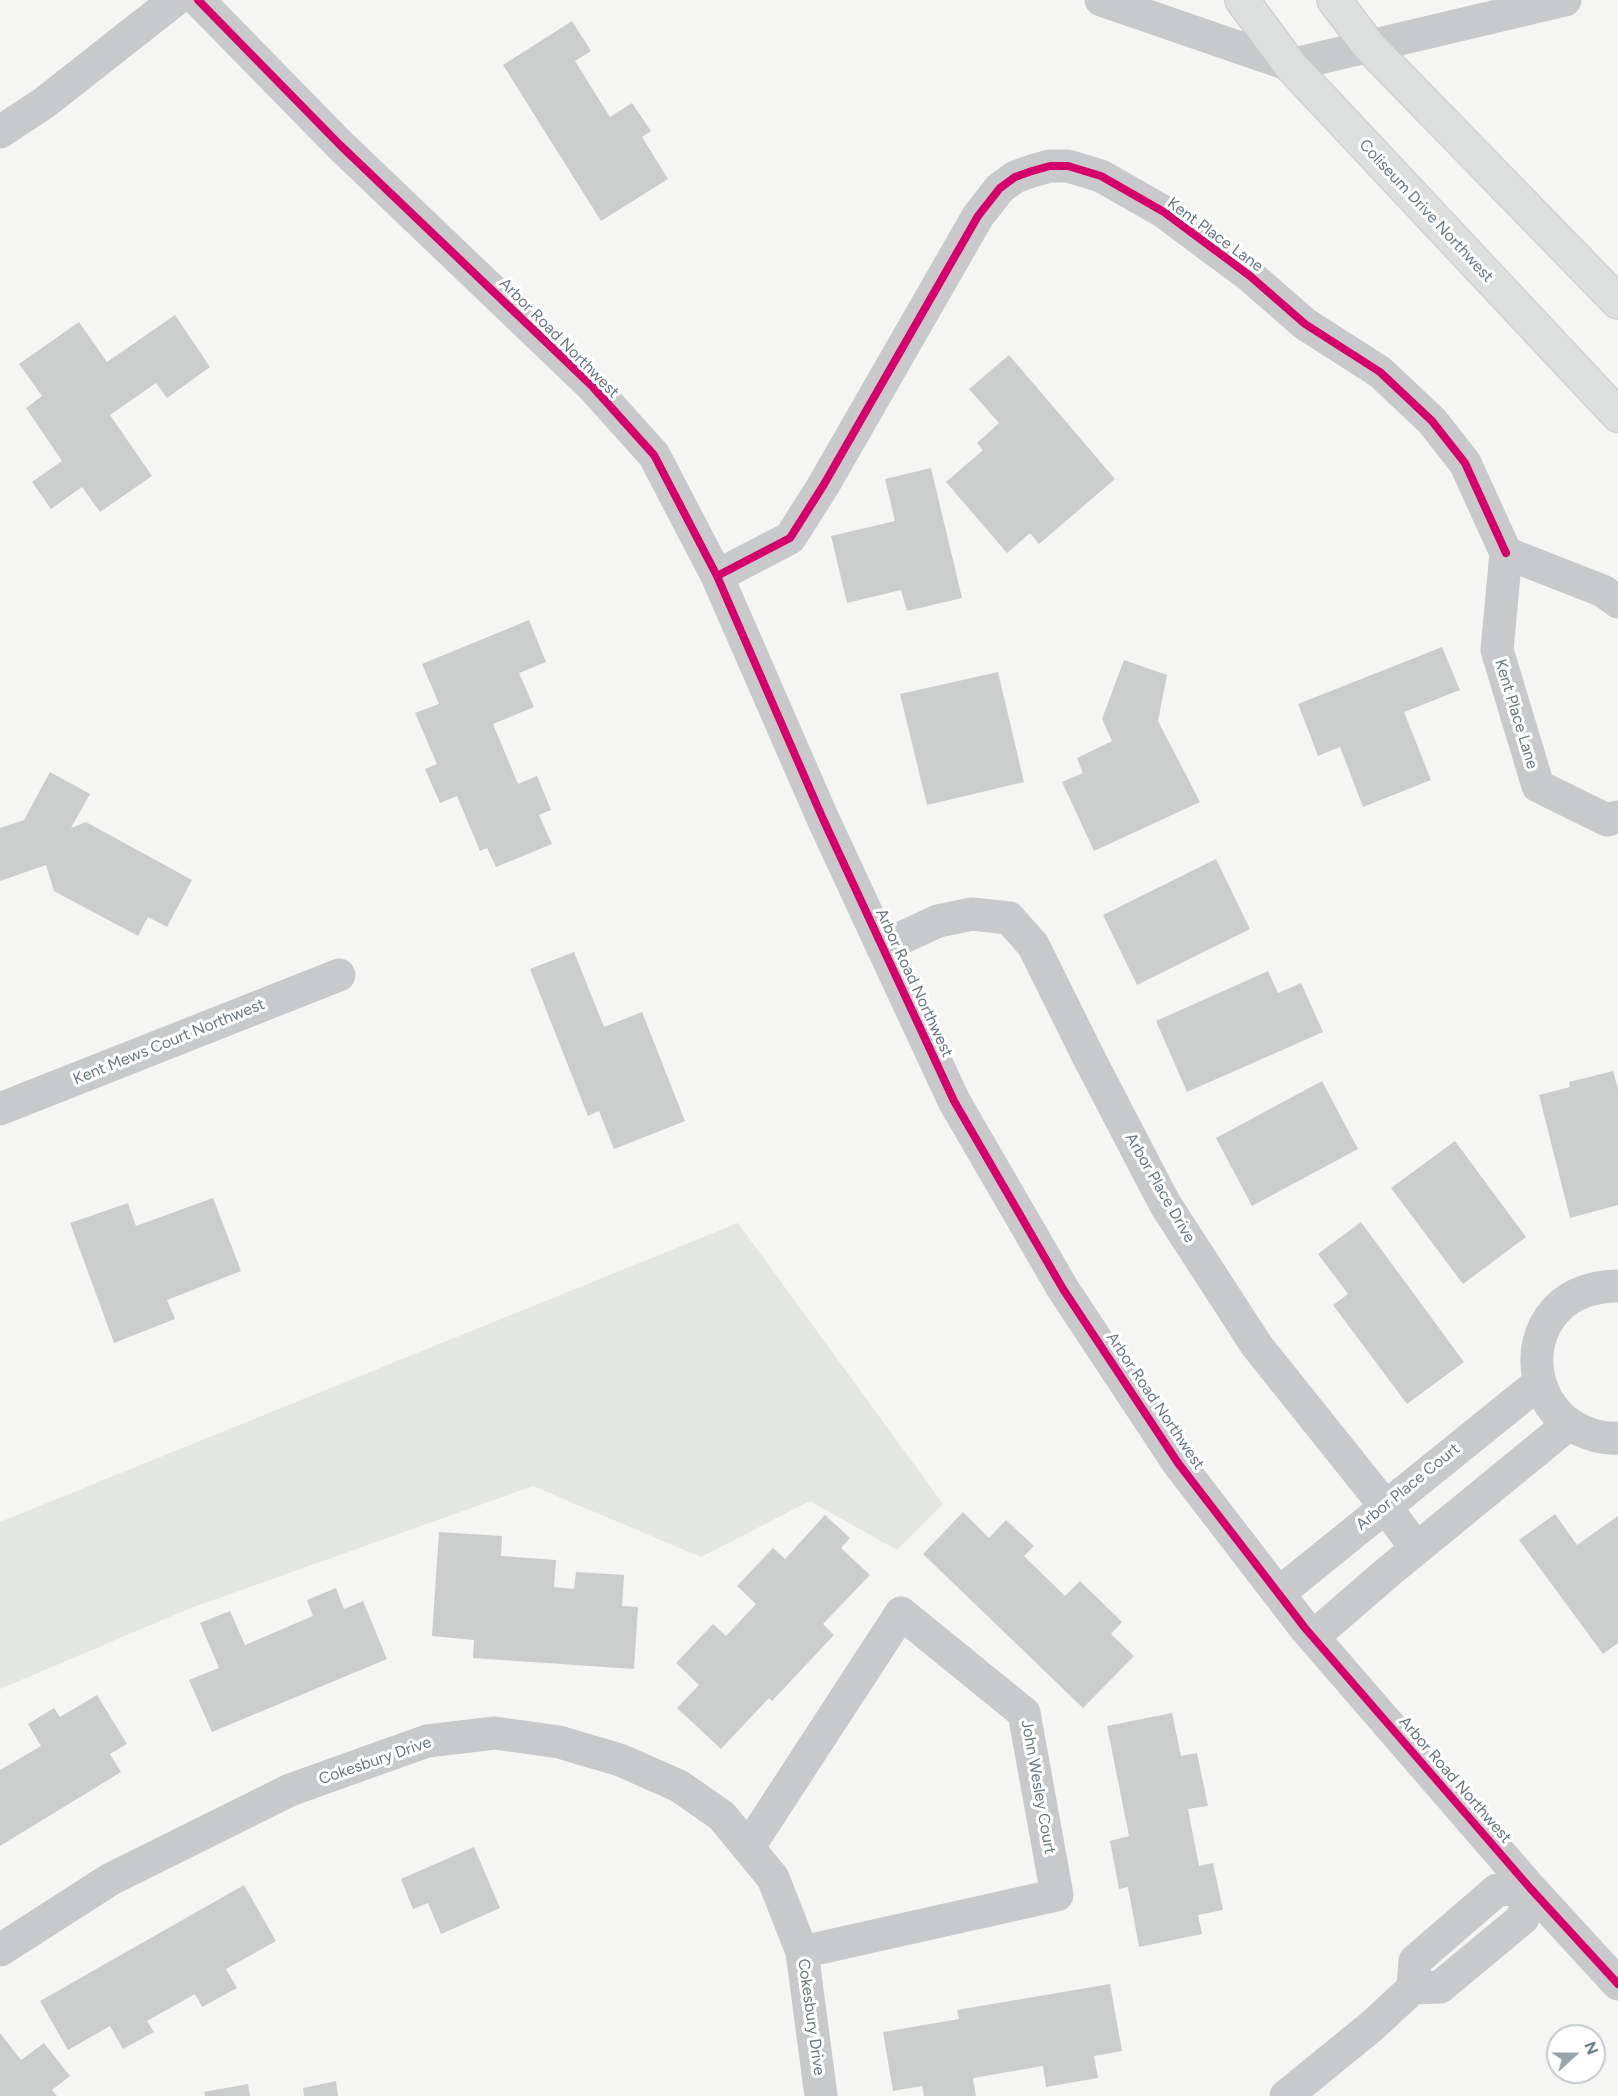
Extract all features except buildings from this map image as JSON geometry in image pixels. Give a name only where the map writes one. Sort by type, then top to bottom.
[{"type":"main road","name":"Coliseum Drive Northwest","points":[[1242,0],[1290,64],[1618,415]]},
{"type":"main road","points":[[1334,0],[1369,46],[1618,302]]},
{"type":"street","points":[[0,132],[44,103],[175,0]]},
{"type":"street","name":"Arbor Road Northwest","points":[[198,0],[340,145],[591,385],[654,455],[717,576],[823,819],[954,1101],[1064,1289],[1178,1463],[1313,1637],[1530,1888],[1618,1984]]},
{"type":"street","points":[[1101,0],[1290,64],[1565,0]]},
{"type":"street","name":"Kent Place Lane","points":[[717,576],[790,538],[823,486],[978,216],[1000,188],[1015,177],[1032,171],[1050,166],[1068,166],[1101,176],[1164,212],[1250,276],[1305,324],[1380,372],[1432,421],[1465,463],[1506,553],[1497,650],[1538,786],[1607,820],[1618,817]]},
{"type":"street","points":[[1506,553],[1603,591],[1618,602]]},
{"type":"street","name":"Arbor Place Drive","points":[[882,946],[938,921],[972,914],[1009,918],[1034,945],[1089,1058],[1172,1213],[1257,1346],[1416,1548]]},
{"type":"street","name":"Kent Mews Court Northwest","points":[[0,1108],[339,975]]},
{"type":"street","points":[[1618,1286],[1600,1286],[1575,1295],[1555,1311],[1542,1333],[1536,1358],[1539,1383],[1551,1406],[1569,1424],[1590,1435],[1618,1438]]},
{"type":"street","name":"Arbor Place Court","points":[[1279,1593],[1539,1383]]},
{"type":"street","points":[[1313,1637],[1416,1548],[1569,1424]]},
{"type":"street","name":"John Wesley Court","points":[[748,1848],[901,1613],[1024,1713],[1057,1895],[802,1952]]},
{"type":"street","name":"Cokesbury Drive","points":[[0,1950],[111,1879],[290,1790],[427,1741],[495,1732],[559,1742],[620,1760],[679,1786],[722,1816],[773,1878],[802,1952],[821,2096]]},
{"type":"street","points":[[1286,2096],[1372,2026],[1413,1988],[1440,1987],[1523,1917],[1530,1888]]},
{"type":"shaded area","points":[[738,1223],[943,1504],[897,1550],[810,1501],[701,1557],[533,1486],[188,1609],[0,1689],[0,1522]]},
{"type":"cycle path","points":[[198,0],[340,145],[591,385],[654,455],[717,576],[823,819],[954,1101],[1063,1289],[1178,1463],[1305,1628],[1530,1888],[1618,1984]]},
{"type":"cycle path","points":[[717,576],[790,538],[823,486],[978,216],[1000,188],[1015,177],[1050,166],[1068,166],[1101,176],[1164,212],[1250,276],[1305,324],[1380,372],[1432,421],[1465,463],[1506,553]]}]
